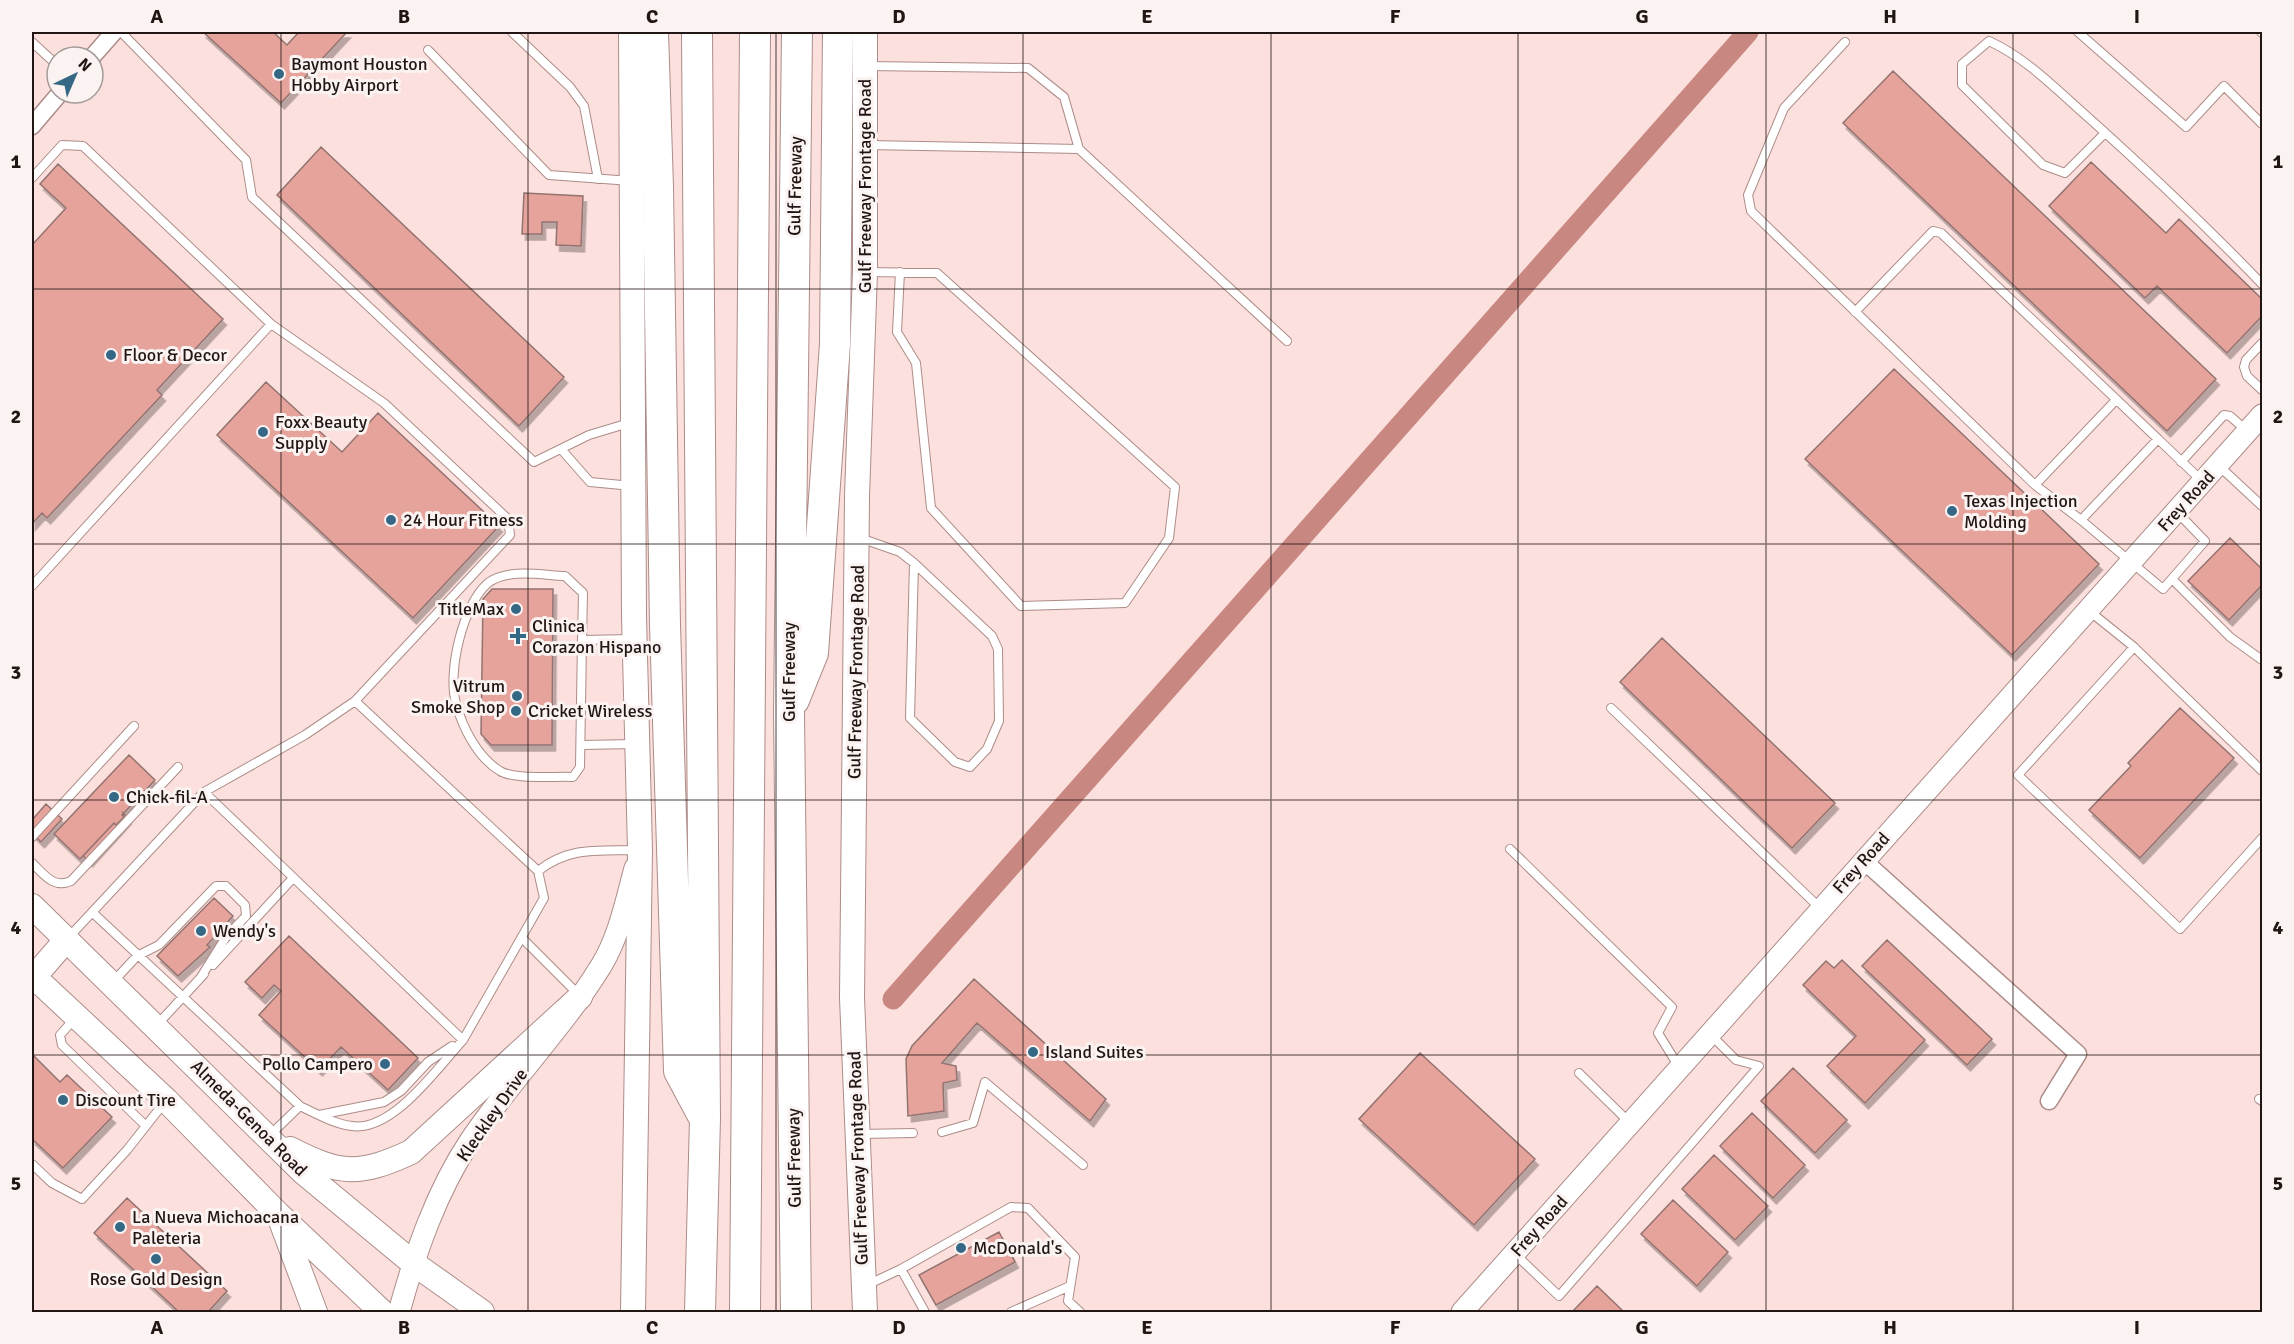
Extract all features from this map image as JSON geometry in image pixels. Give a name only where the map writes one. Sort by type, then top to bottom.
[{"type":"highway","points":[[653,32],[658,187],[665,626],[679,1071],[705,1119]]},
{"type":"highway","points":[[697,32],[705,1119],[700,1312]]},
{"type":"highway","points":[[745,1312],[755,32]]},
{"type":"highway","name":"Gulf Freeway","points":[[795,1312],[789,714],[797,32]]},
{"type":"highway","points":[[789,714],[813,653],[814,641],[835,344],[838,32]]},
{"type":"main road","points":[[631,32],[633,486],[640,850],[633,1312]]},
{"type":"main road","name":"Gulf Freeway Frontage Road","points":[[865,32],[865,272],[857,537],[852,998],[865,1312]]},
{"type":"main road","name":"Almeda-Genoa Road","points":[[32,906],[267,1138],[340,1205],[413,1263],[482,1312]]},
{"type":"main road","points":[[67,939],[32,977],[166,1100],[278,1214],[382,1312]]},
{"type":"main road","points":[[267,1138],[319,1164],[351,1170],[378,1167],[411,1152],[580,997]]},
{"type":"main road","points":[[278,1214],[315,1312]]},
{"type":"street","points":[[103,45],[114,32]]},
{"type":"street","points":[[32,126],[50,105]]},
{"type":"street","name":"Frey Road","points":[[1462,1312],[2262,415]]},
{"type":"street","name":"Kleckley Drive","points":[[399,1312],[413,1263],[445,1187],[469,1142],[602,965],[618,928],[640,850]]},
{"type":"street","points":[[1863,860],[2078,1054],[2049,1101]]},
{"type":"lane","points":[[121,32],[246,160],[252,197],[534,462],[589,435],[633,422]]},
{"type":"lane","points":[[512,32],[570,87],[584,106],[598,179]]},
{"type":"lane","points":[[2078,32],[2186,127],[2224,86],[2262,124]]},
{"type":"lane","points":[[2105,133],[2065,173],[2043,165],[1962,86],[1962,64],[1989,40],[2011,51],[2105,133],[2160,182],[2262,284]]},
{"type":"lane","points":[[32,42],[45,54]]},
{"type":"lane","points":[[1845,42],[1784,108],[1748,195],[1751,211],[2036,485],[2132,561],[2163,589],[2205,541],[2176,511]]},
{"type":"lane","points":[[428,50],[549,174],[632,181]]},
{"type":"lane","points":[[865,66],[1028,68],[1064,97],[1079,149],[1287,340]]},
{"type":"lane","points":[[32,178],[62,145],[83,146],[272,324],[384,403],[508,519],[510,525],[510,535],[355,701],[305,735],[204,792],[67,939]]},
{"type":"lane","points":[[865,146],[1079,149]]},
{"type":"lane","points":[[1855,312],[1933,231],[1941,233],[2202,482]]},
{"type":"lane","points":[[865,272],[900,272],[938,273],[1175,487],[1169,538],[1125,603],[1021,606],[931,508],[916,363],[897,332],[900,272]]},
{"type":"lane","points":[[32,586],[272,324]]},
{"type":"lane","points":[[2262,343],[2246,360],[2244,368],[2247,376],[2262,390]]},
{"type":"lane","points":[[2036,485],[2116,400]]},
{"type":"lane","points":[[2181,462],[2224,415],[2230,416],[2248,431]]},
{"type":"lane","points":[[2081,520],[2158,440]]},
{"type":"lane","points":[[561,449],[590,482],[633,486]]},
{"type":"lane","points":[[2218,465],[2262,506]]},
{"type":"lane","points":[[857,537],[900,552],[914,562],[992,636],[998,649],[999,721],[987,749],[970,767],[955,762],[910,718],[914,562]]},
{"type":"lane","points":[[509,574],[564,576],[583,593],[582,640],[580,767],[573,777],[510,775],[500,771],[476,748],[455,702],[456,645],[476,597],[489,582],[509,574]]},
{"type":"lane","points":[[2172,579],[2230,637],[2262,660]]},
{"type":"lane","points":[[2088,610],[2134,647],[2262,771]]},
{"type":"lane","points":[[582,640],[636,639]]},
{"type":"lane","points":[[2134,647],[2018,776],[2180,930],[2262,838]]},
{"type":"lane","points":[[92,912],[300,1106],[354,1127],[378,1122],[401,1107],[463,1040],[544,898],[538,871],[355,701]]},
{"type":"lane","points":[[1611,708],[1821,908]]},
{"type":"lane","points":[[32,837],[134,726]]},
{"type":"lane","points":[[581,745],[638,743]]},
{"type":"lane","points":[[32,863],[54,883],[63,885],[71,881],[178,767]]},
{"type":"lane","points":[[204,792],[463,1040]]},
{"type":"lane","points":[[1510,849],[1672,1007],[1658,1033],[1680,1067]]},
{"type":"lane","points":[[538,871],[555,857],[581,851],[640,850]]},
{"type":"lane","points":[[155,1026],[293,878]]},
{"type":"lane","points":[[112,983],[137,956],[159,945],[216,886],[226,886],[245,905],[246,916],[226,937],[201,977]]},
{"type":"lane","points":[[522,938],[580,997]]},
{"type":"lane","points":[[76,1016],[60,1035],[62,1045],[146,1126]]},
{"type":"lane","points":[[1515,1253],[1559,1296],[1759,1066],[1736,1060],[1710,1034]]},
{"type":"lane","points":[[319,1115],[384,1102],[401,1090],[428,1062],[463,1040]]},
{"type":"lane","points":[[1579,1073],[1630,1123]]},
{"type":"lane","points":[[942,1132],[973,1123],[985,1082],[1083,1164]]},
{"type":"lane","points":[[32,1164],[52,1183],[82,1199],[166,1100]]},
{"type":"lane","points":[[267,1138],[300,1106]]},
{"type":"lane","points":[[858,1134],[913,1133]]},
{"type":"lane","points":[[864,1287],[901,1269],[1011,1207],[1028,1208],[1075,1257],[1068,1301],[1080,1312]]},
{"type":"lane","points":[[901,1269],[925,1312]]},
{"type":"lane","points":[[1011,1312],[1070,1286]]},
{"type":"building","name":"Baymont Houston Hobby Airport","points":[[203,32],[273,32],[287,45],[299,32],[347,32],[281,103]]},
{"type":"building","points":[[1893,71],[2216,379],[2167,431],[1843,123]]},
{"type":"building","points":[[321,147],[564,377],[519,426],[277,195]]},
{"type":"building","points":[[2091,162],[2166,233],[2179,219],[2262,299],[2262,316],[2227,353],[2157,286],[2145,298],[2049,206]]},
{"type":"building","name":"Floor & Decor","points":[[58,164],[223,319],[157,390],[162,395],[47,518],[42,513],[32,524],[32,245],[66,208],[40,184]]},
{"type":"building","points":[[524,193],[583,196],[581,246],[556,245],[557,222],[542,222],[542,234],[522,234]]},
{"type":"building","name":"Texas Injection Molding","points":[[1894,369],[2099,564],[2012,655],[1805,459]]},
{"type":"building","points":[[266,382],[342,452],[378,413],[499,526],[413,618],[217,435]]},
{"type":"building","points":[[2230,538],[2262,569],[2262,585],[2229,620],[2188,581]]},
{"type":"building","points":[[492,589],[553,589],[552,745],[491,745],[481,734],[483,599]]},
{"type":"building","points":[[1662,638],[1835,803],[1792,848],[1620,682]]},
{"type":"building","points":[[2180,708],[2234,758],[2140,858],[2089,810],[2131,766],[2128,763]]},
{"type":"building","name":"Chick-fil-A","points":[[129,755],[155,780],[122,815],[124,817],[116,825],[114,823],[80,859],[54,834]]},
{"type":"building","points":[[46,804],[62,819],[41,842],[32,833],[32,820]]},
{"type":"building","points":[[123,813],[128,818],[89,861],[83,856],[114,823],[116,825],[124,817]]},
{"type":"building","name":"Wendy's","points":[[214,898],[233,916],[207,945],[210,947],[178,976],[157,956]]},
{"type":"building","points":[[289,936],[418,1058],[388,1090],[341,1047],[319,1070],[259,1015],[281,991],[274,985],[262,998],[245,982]]},
{"type":"building","points":[[1887,940],[1992,1039],[1967,1065],[1862,966]]},
{"type":"building","points":[[1842,960],[1925,1040],[1865,1103],[1827,1066],[1856,1036],[1803,985],[1826,961],[1834,968]]},
{"type":"building","name":"Island Suites","points":[[974,979],[1106,1099],[1090,1121],[977,1023],[942,1063],[956,1066],[957,1080],[943,1083],[944,1111],[908,1116],[906,1059],[912,1046]]},
{"type":"building","points":[[1420,1053],[1535,1159],[1474,1225],[1359,1119]]},
{"type":"building","name":"Discount Tire","points":[[32,1054],[60,1082],[67,1075],[112,1117],[63,1168],[32,1139]]},
{"type":"building","points":[[1793,1068],[1847,1120],[1815,1153],[1761,1101]]},
{"type":"building","points":[[1752,1113],[1805,1165],[1773,1198],[1720,1146]]},
{"type":"building","points":[[1714,1155],[1768,1206],[1735,1240],[1682,1189]]},
{"type":"building","points":[[127,1198],[227,1291],[208,1312],[179,1312],[94,1233]]},
{"type":"building","points":[[1673,1200],[1728,1252],[1697,1286],[1641,1234]]},
{"type":"building","points":[[999,1232],[1015,1262],[936,1305],[919,1275]]},
{"type":"building","points":[[1597,1286],[1624,1312],[1572,1312]]},
{"type":"waterway","points":[[893,999],[1748,32]]},
{"type":"place","name":"Baymont Houston Hobby Airport","points":[[279,74]]},
{"type":"place","name":"Floor & Decor","points":[[111,355]]},
{"type":"place","name":"Foxx Beauty Supply","points":[[263,432]]},
{"type":"place","name":"Texas Injection Molding","points":[[1952,511]]},
{"type":"place","name":"24 Hour Fitness","points":[[391,520]]},
{"type":"place","name":"TitleMax","points":[[516,609]]},
{"type":"place","name":"Clinica Corazon Hispano","points":[[518,636]]},
{"type":"place","name":"Vitrum Smoke Shop","points":[[517,696]]},
{"type":"place","name":"Cricket Wireless","points":[[516,711]]},
{"type":"place","name":"Chick-fil-A","points":[[114,797]]},
{"type":"place","name":"Wendy's","points":[[201,931]]},
{"type":"place","name":"Island Suites","points":[[1033,1052]]},
{"type":"place","name":"Pollo Campero","points":[[385,1064]]},
{"type":"place","name":"Discount Tire","points":[[63,1100]]},
{"type":"place","name":"La Nueva Michoacana Paleteria","points":[[120,1227]]},
{"type":"place","name":"McDonald's","points":[[961,1248]]},
{"type":"place","name":"Rose Gold Design","points":[[156,1259]]}]
